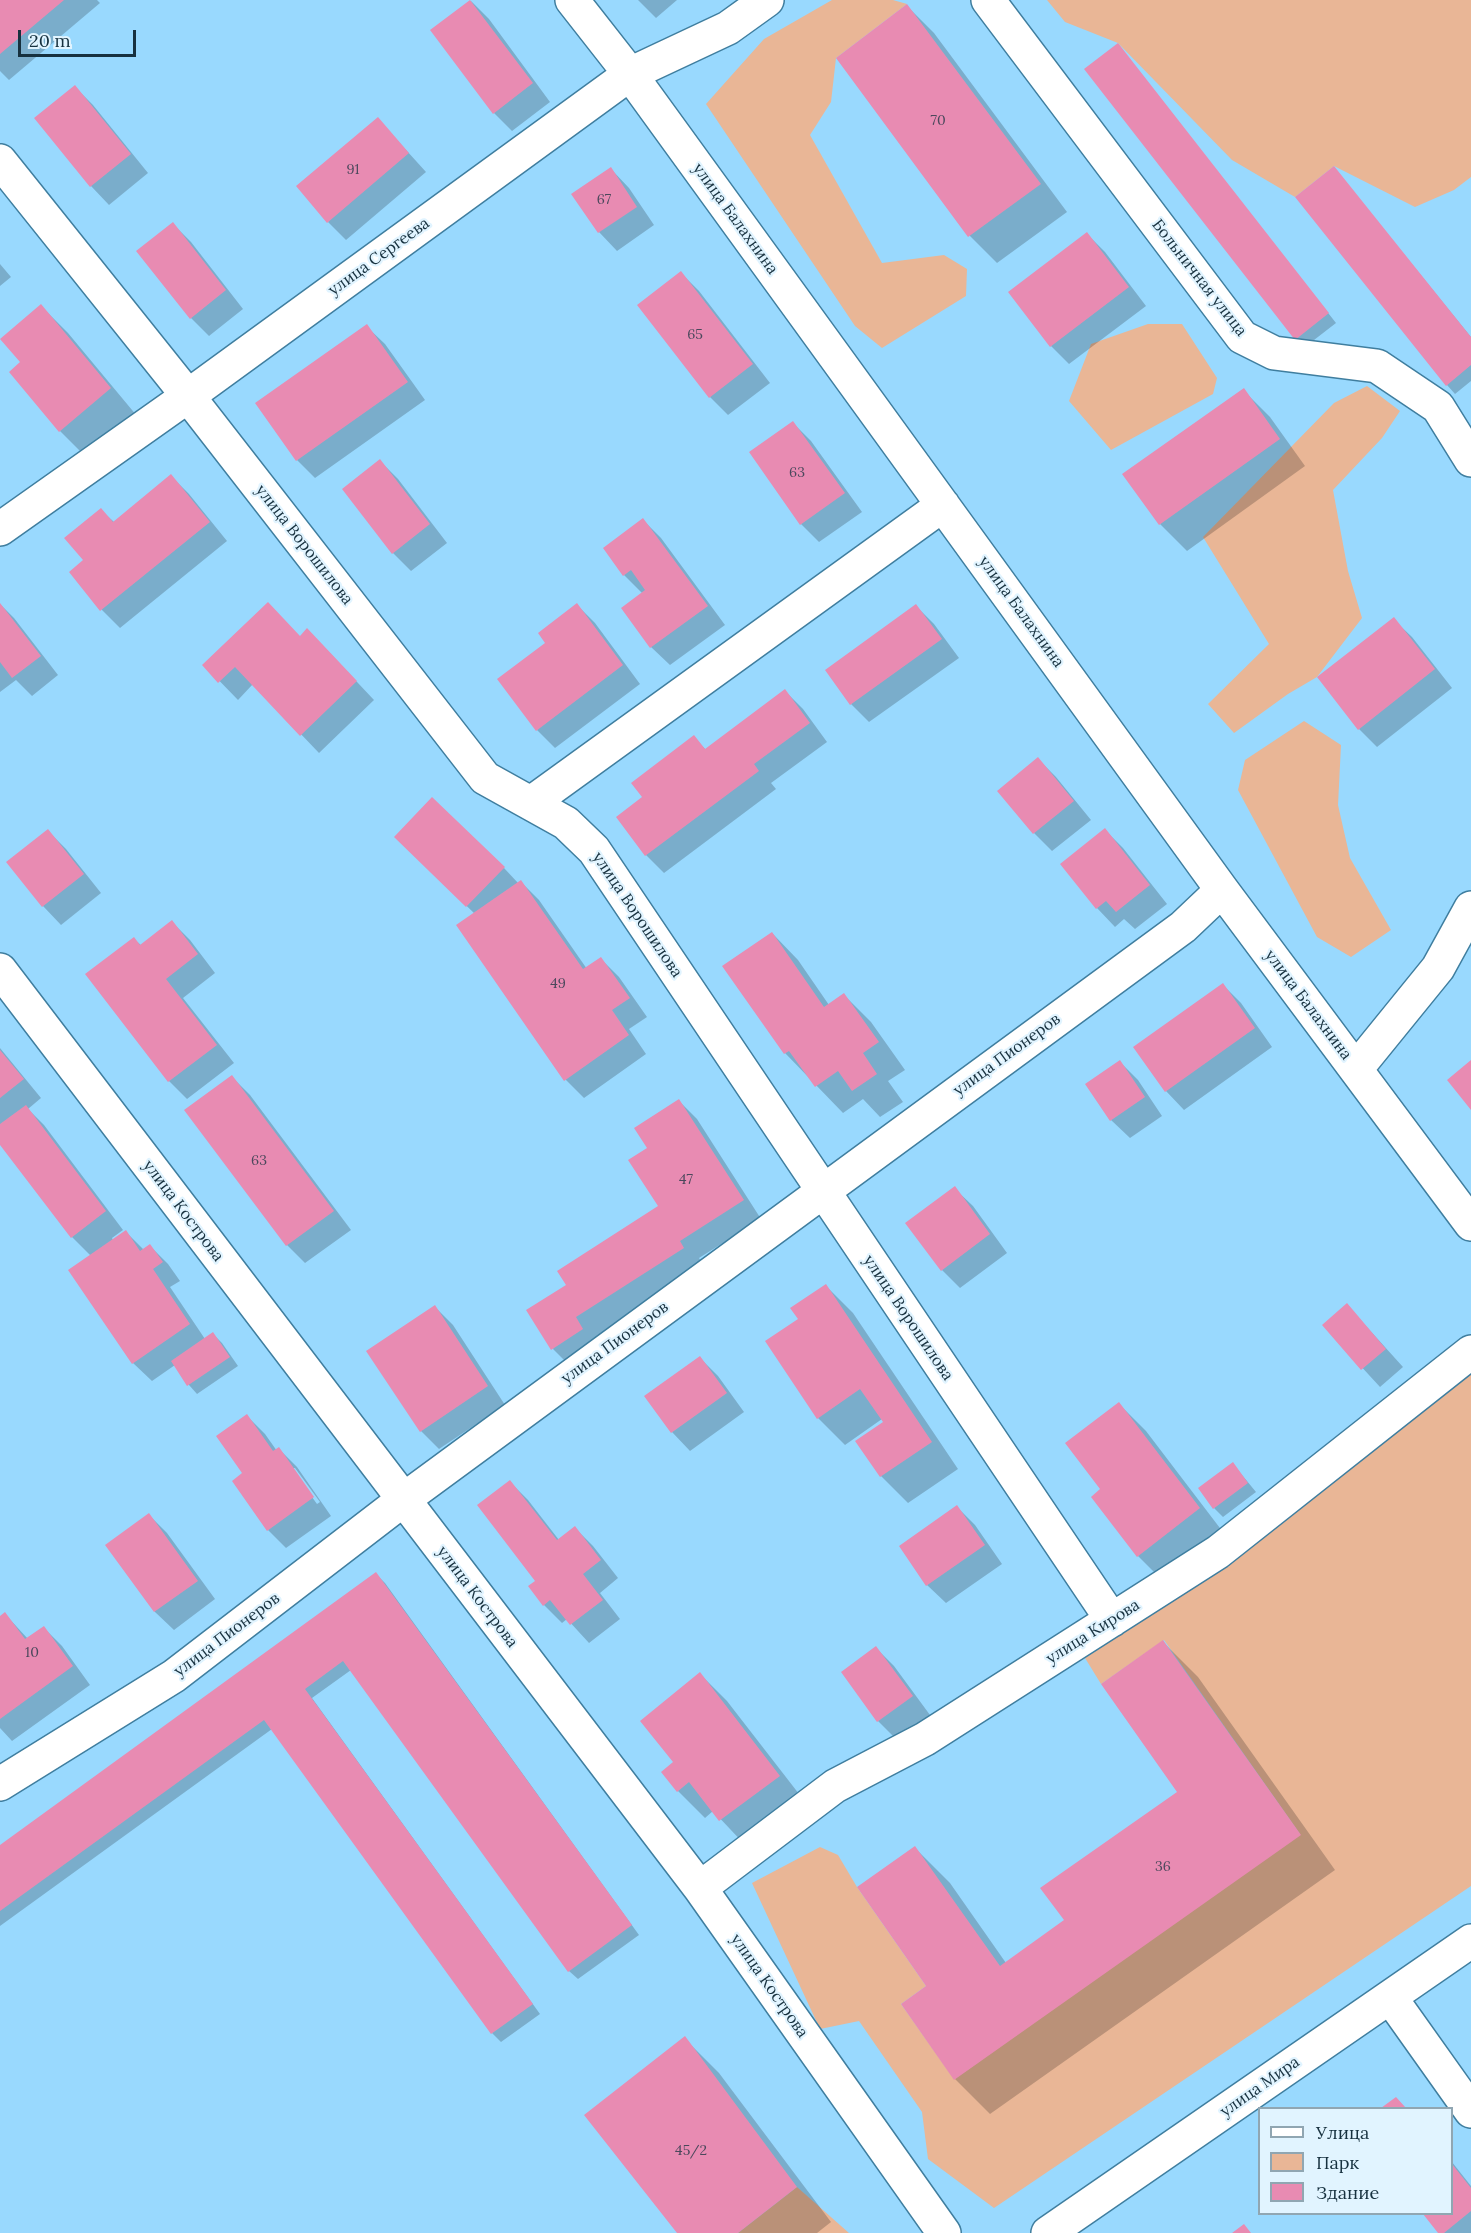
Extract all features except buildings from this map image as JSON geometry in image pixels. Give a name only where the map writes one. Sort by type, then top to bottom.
[{"type":"street","name":"улица Балахнина","points":[[572,0],[630,75],[1222,890],[1471,1224]]},
{"type":"street","name":"улица Сергеева","points":[[0,529],[188,396],[630,75],[728,28],[767,0]]},
{"type":"street","name":"Больничная улица","points":[[988,0],[1242,337],[1274,354],[1377,366],[1438,407],[1471,460]]},
{"type":"street","name":"улица Ворошилова","points":[[0,161],[188,396],[485,778],[566,823],[594,850],[1112,1620]]},
{"type":"street","points":[[531,803],[943,505]]},
{"type":"street","name":"улица Пионеров","points":[[0,1784],[174,1676],[403,1500],[1183,927],[1222,890]]},
{"type":"street","points":[[1356,1070],[1438,968],[1471,908]]},
{"type":"street","name":"улица Кострова","points":[[0,970],[700,1888],[944,2233]]},
{"type":"street","name":"улица Кирова","points":[[700,1888],[835,1786],[925,1739],[1218,1552],[1471,1352]]},
{"type":"street","name":"улица Мира","points":[[1048,2233],[1471,1941]]},
{"type":"street","points":[[1390,1997],[1471,2111]]},
{"type":"green space","points":[[832,0],[893,0],[907,4],[836,58],[831,102],[810,135],[882,263],[944,255],[967,269],[966,296],[882,348],[855,326],[706,104],[764,39]]},
{"type":"green space","points":[[1047,0],[1471,0],[1471,177],[1454,190],[1415,207],[1334,166],[1295,197],[1232,160],[1118,43],[1065,22]]},
{"type":"green space","points":[[1148,324],[1182,324],[1217,378],[1213,394],[1111,450],[1069,401],[1091,344]]},
{"type":"green space","points":[[1367,386],[1400,411],[1382,438],[1333,490],[1348,571],[1362,618],[1317,677],[1288,694],[1234,733],[1208,704],[1269,644],[1203,537],[1334,403]]},
{"type":"green space","points":[[1304,721],[1341,745],[1338,805],[1350,858],[1391,930],[1351,957],[1317,937],[1238,790],[1245,760]]},
{"type":"green space","points":[[1471,1372],[1471,1886],[994,2208],[928,2159],[922,2112],[859,2021],[820,2029],[752,1883],[820,1847],[838,1855],[857,1887],[926,1986],[901,2004],[954,2079],[1300,1834],[1164,1640],[1101,1684],[1085,1658],[1228,1563]]},
{"type":"green space","points":[[797,2187],[849,2233],[738,2233]]}]
